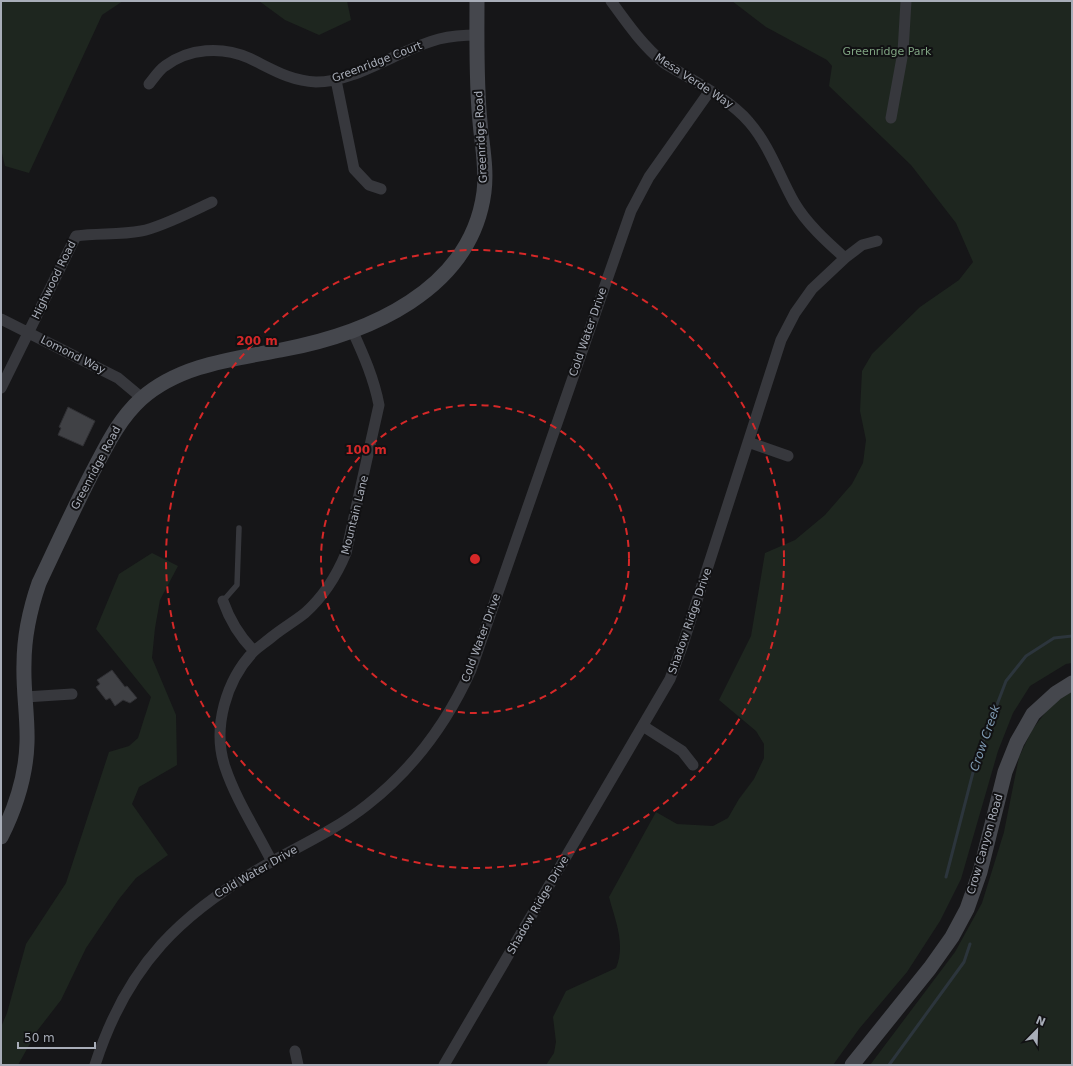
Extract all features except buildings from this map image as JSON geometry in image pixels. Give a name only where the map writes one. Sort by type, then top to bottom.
[{"type":"street","name":"Greenridge Road","points":[[1,837],[16,798],[25,765],[28,725],[25,698],[24,647],[33,599],[39,583],[114,430],[127,413],[142,398],[158,386],[192,370],[329,339],[353,332],[396,310],[418,296],[440,279],[456,260],[470,237],[484,194],[485,176],[485,158],[480,122],[477,1]]},
{"type":"street","name":"Mesa Verde Way","points":[[611,1],[630,28],[653,54],[664,63],[736,108],[749,121],[760,137],[794,203],[813,226],[845,258]]},
{"type":"street","points":[[891,118],[903,52],[906,1]]},
{"type":"street","name":"Greenridge Court","points":[[149,84],[164,66],[195,52],[206,50],[237,54],[283,76],[299,81],[336,80],[437,39],[478,35]]},
{"type":"street","points":[[336,80],[354,169],[369,185],[381,188]]},
{"type":"street","name":"Cold Water Drive","points":[[95,1065],[102,1042],[118,1007],[137,973],[161,944],[187,918],[209,900],[231,885],[343,822],[387,788],[410,765],[451,710],[471,670],[631,211],[649,176],[709,92]]},
{"type":"street","name":"Highwood Road","points":[[1,388],[76,236],[96,233],[142,231],[212,202]]},
{"type":"street","name":"Shadow Ridge Drive","points":[[444,1065],[670,679],[682,647],[782,340],[794,313],[812,289],[845,258],[862,245],[877,241]]},
{"type":"street","name":"Lomond Way","points":[[1,318],[118,378],[142,398]]},
{"type":"street","name":"Mountain Lane","points":[[272,862],[242,808],[224,766],[221,752],[222,714],[227,694],[236,676],[254,651],[304,613],[327,590],[337,574],[346,554],[379,405],[376,388],[367,362],[353,332]]},
{"type":"street","points":[[748,442],[788,456]]},
{"type":"street","points":[[223,601],[231,623],[244,642],[254,651]]},
{"type":"street","name":"Crow Canyon Road","points":[[852,1065],[930,968],[952,937],[966,909],[980,872],[1006,772],[1017,742],[1033,714],[1056,693],[1072,683]]},
{"type":"street","points":[[25,698],[72,694]]},
{"type":"street","points":[[643,726],[682,751],[693,765]]},
{"type":"street","points":[[295,1051],[298,1065]]},
{"type":"lane","points":[[223,601],[237,585],[239,528]]},
{"type":"green space","points":[[1,1],[123,1],[102,15],[29,173],[5,166],[1,149]]},
{"type":"green space","points":[[259,1],[347,1],[351,20],[319,35],[285,20]]},
{"type":"green space","name":"Greenridge Park","points":[[732,1],[1072,1],[1072,663],[1066,664],[1030,686],[1013,713],[998,751],[961,879],[940,921],[907,972],[859,1029],[833,1065],[546,1065],[554,1053],[556,1042],[553,1017],[566,991],[616,968],[619,959],[620,941],[609,897],[656,812],[677,824],[713,826],[728,818],[739,799],[754,779],[764,758],[764,744],[756,731],[719,700],[751,636],[765,553],[795,540],[825,515],[852,484],[863,463],[866,440],[860,411],[862,371],[872,354],[920,307],[959,280],[973,262],[956,223],[911,165],[829,86],[832,66],[827,60],[766,27]]},
{"type":"green space","points":[[152,553],[178,566],[160,600],[152,658],[176,715],[177,765],[139,787],[132,804],[168,855],[136,878],[119,899],[86,948],[61,1000],[37,1031],[18,1065],[1,1065],[1,1027],[7,1013],[26,944],[66,883],[109,752],[129,746],[138,738],[151,697],[96,629],[119,574]]},
{"type":"green space","points":[[1072,688],[1072,1065],[870,1065],[955,952],[982,903],[1004,832],[1019,757],[1032,730],[1048,709]]},
{"type":"waterway","name":"Crow Creek","points":[[946,877],[977,757],[1006,681],[1026,656],[1054,638],[1072,636]]},
{"type":"waterway","name":"Crow Creek","points":[[889,1065],[964,962],[970,944]]}]
